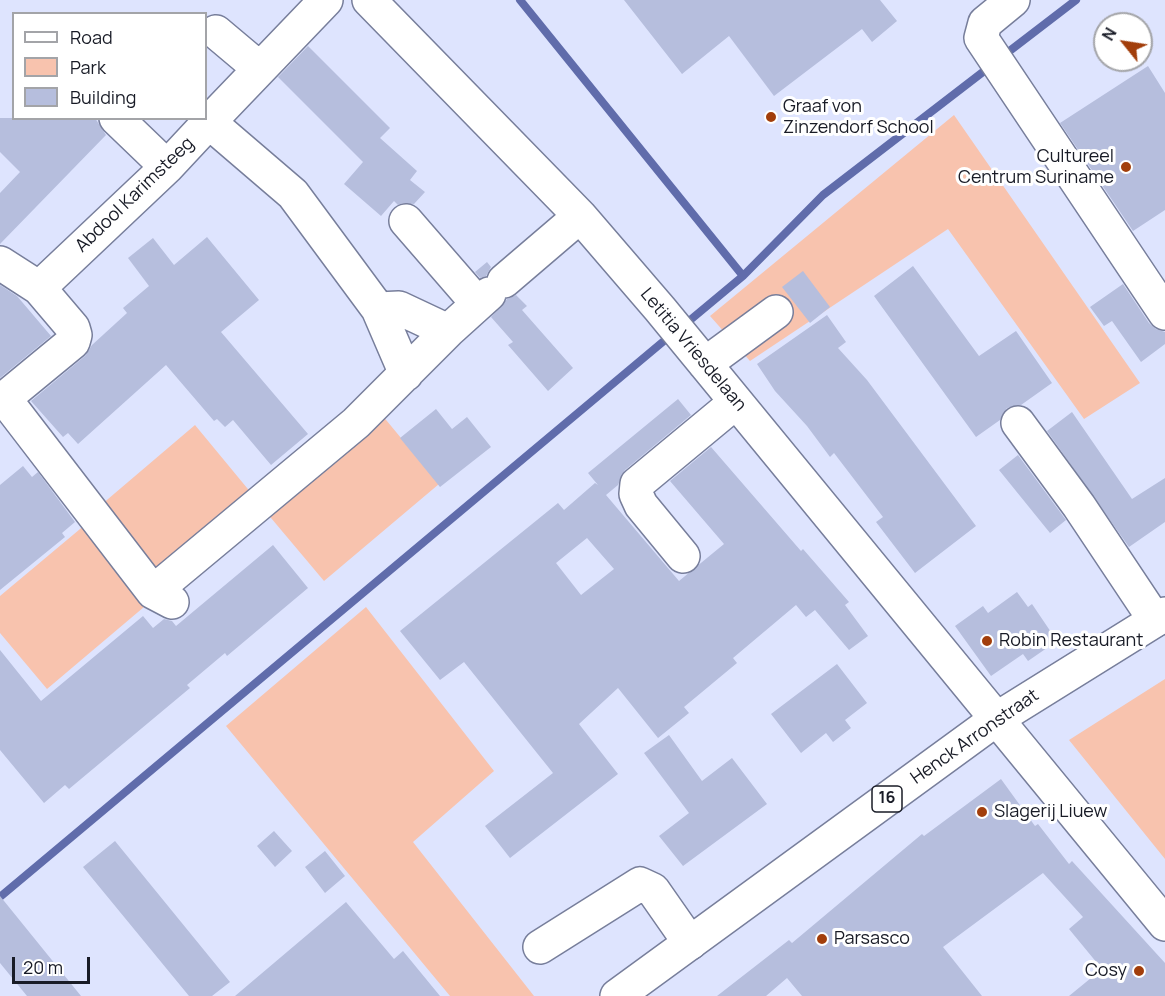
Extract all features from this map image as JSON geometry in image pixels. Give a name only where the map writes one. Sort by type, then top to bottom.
[{"type":"street","points":[[207,120],[326,0]]},
{"type":"street","name":"Letitia Vriesdelaan","points":[[369,0],[580,216],[660,309],[998,718],[1165,924]]},
{"type":"street","points":[[1012,0],[984,23],[981,38],[1165,313]]},
{"type":"street","points":[[216,32],[260,69]]},
{"type":"street","points":[[118,120],[167,167]]},
{"type":"street","name":"Abdool Karimsteeg","points":[[39,288],[167,167],[207,120],[293,194],[378,309],[406,374]]},
{"type":"street","points":[[0,263],[39,288],[73,328],[75,334],[73,342],[2,400],[163,598],[356,423],[447,331],[580,216]]},
{"type":"street","points":[[406,221],[490,293]]},
{"type":"street","points":[[378,309],[399,308],[447,331]]},
{"type":"street","points":[[700,358],[776,312]]},
{"type":"street","points":[[683,556],[641,505],[636,494],[637,484],[736,402]]},
{"type":"street","points":[[1018,423],[1160,617]]},
{"type":"street","name":"Henck Arronstraat","points":[[617,996],[998,718],[1160,617]]},
{"type":"street","points":[[540,947],[640,884],[653,890],[690,943]]},
{"type":"green space","points":[[954,115],[1140,383],[1084,419],[948,229],[750,361],[710,316]]},
{"type":"green space","points":[[382,415],[439,484],[324,581],[266,512]]},
{"type":"green space","points":[[195,425],[252,494],[158,573],[101,505]]},
{"type":"green space","points":[[92,519],[157,596],[47,689],[0,633],[0,596]]},
{"type":"green space","points":[[366,607],[494,771],[413,842],[534,996],[450,996],[226,726]]},
{"type":"green space","points":[[1165,679],[1165,859],[1069,740]]},
{"type":"building","points":[[624,0],[880,0],[897,21],[872,42],[862,29],[774,96],[729,36],[682,74]]},
{"type":"building","points":[[308,46],[390,128],[380,138],[417,171],[410,180],[425,192],[414,204],[398,205],[394,201],[381,216],[344,184],[363,162],[278,77]]},
{"type":"building","name":"Cultureel Centrum Suriname","points":[[1139,72],[1152,72],[1165,93],[1165,210],[1133,231],[1060,123]]},
{"type":"building","points":[[0,118],[96,120],[106,135],[0,244],[0,193],[20,172],[0,152]]},
{"type":"building","points":[[207,237],[259,300],[221,332],[308,434],[271,465],[233,420],[225,427],[217,419],[214,421],[166,365],[78,444],[68,433],[63,437],[31,401],[85,356],[92,345],[127,313],[123,308],[149,286],[128,258],[153,238],[174,265]]},
{"type":"building","points":[[487,262],[491,267],[486,276],[480,278],[475,272]]},
{"type":"building","points":[[913,266],[979,356],[1016,331],[1052,383],[1021,405],[1007,408],[1000,420],[976,437],[874,296]]},
{"type":"building","points":[[803,271],[830,307],[810,323],[782,287]]},
{"type":"building","points":[[1123,284],[1149,323],[1165,332],[1165,344],[1141,362],[1112,321],[1104,326],[1090,307]]},
{"type":"building","points":[[0,285],[17,296],[51,336],[0,378]]},
{"type":"building","points":[[516,295],[527,306],[522,310],[573,368],[548,391],[508,345],[513,342],[491,317],[507,299]]},
{"type":"building","points":[[827,315],[846,342],[838,348],[867,380],[976,526],[915,573],[876,522],[883,517],[834,453],[830,457],[807,426],[775,391],[757,364]]},
{"type":"building","points":[[678,399],[691,415],[625,470],[618,485],[606,495],[679,581],[724,544],[670,481],[711,447],[801,551],[803,549],[849,602],[845,605],[868,636],[849,650],[815,610],[806,617],[796,605],[733,658],[737,663],[684,707],[689,713],[658,738],[618,688],[579,724],[618,774],[510,858],[485,826],[553,773],[464,662],[440,680],[400,631],[558,503],[564,510],[595,483],[598,485],[588,473]],"holes":[[[587,538],[614,569],[581,595],[556,563]]]},
{"type":"building","points":[[436,409],[452,429],[467,417],[491,447],[440,487],[400,438]]},
{"type":"building","points":[[1072,412],[1132,499],[1165,478],[1165,522],[1129,547],[1047,431]]},
{"type":"building","points":[[1018,455],[1066,520],[1050,533],[999,470]]},
{"type":"building","points":[[23,466],[32,477],[38,472],[75,522],[62,533],[65,537],[0,590],[0,485]]},
{"type":"building","points":[[273,545],[308,588],[227,656],[225,653],[187,685],[190,688],[69,789],[65,785],[44,803],[0,750],[0,650],[41,701],[143,616],[153,628],[164,619],[172,621],[176,626]]},
{"type":"building","points":[[1017,592],[1028,607],[1032,604],[1057,641],[1028,661],[1023,654],[991,676],[955,626],[983,606],[988,613]]},
{"type":"building","points":[[837,664],[867,703],[845,720],[851,728],[833,742],[826,733],[801,753],[771,714]]},
{"type":"building","points":[[669,735],[702,781],[732,758],[767,804],[683,866],[659,836],[689,813],[644,753]]},
{"type":"building","points":[[1001,779],[1035,826],[1038,824],[1069,864],[1072,861],[1165,963],[1165,996],[1069,996],[1102,969],[1069,929],[1083,917],[1043,873],[943,947],[982,996],[802,996],[787,978],[766,996],[717,996],[789,940],[792,943],[922,834],[924,836]]},
{"type":"building","points":[[274,831],[292,851],[275,867],[257,846]]},
{"type":"building","points":[[115,841],[230,982],[212,996],[189,996],[83,867]]},
{"type":"building","points":[[325,851],[345,876],[325,893],[305,867]]},
{"type":"building","points":[[0,896],[81,996],[27,996],[0,963]]},
{"type":"building","points":[[346,902],[394,959],[403,951],[440,996],[235,996]]},
{"type":"waterway","points":[[520,0],[743,276]]},
{"type":"waterway","points":[[1003,56],[1076,0]]},
{"type":"waterway","points":[[683,326],[743,276],[823,195],[992,65]]},
{"type":"waterway","points":[[0,897],[671,335]]},
{"type":"place","name":"Graaf von Zinzendorf School","points":[[771,117]]},
{"type":"place","name":"Cultureel Centrum Suriname","points":[[1126,167]]},
{"type":"place","name":"Robin Restaurant","points":[[987,641]]},
{"type":"place","name":"Slagerij Liuew","points":[[982,812]]},
{"type":"place","name":"Parsasco","points":[[822,939]]},
{"type":"place","name":"Cosy","points":[[1139,971]]}]
